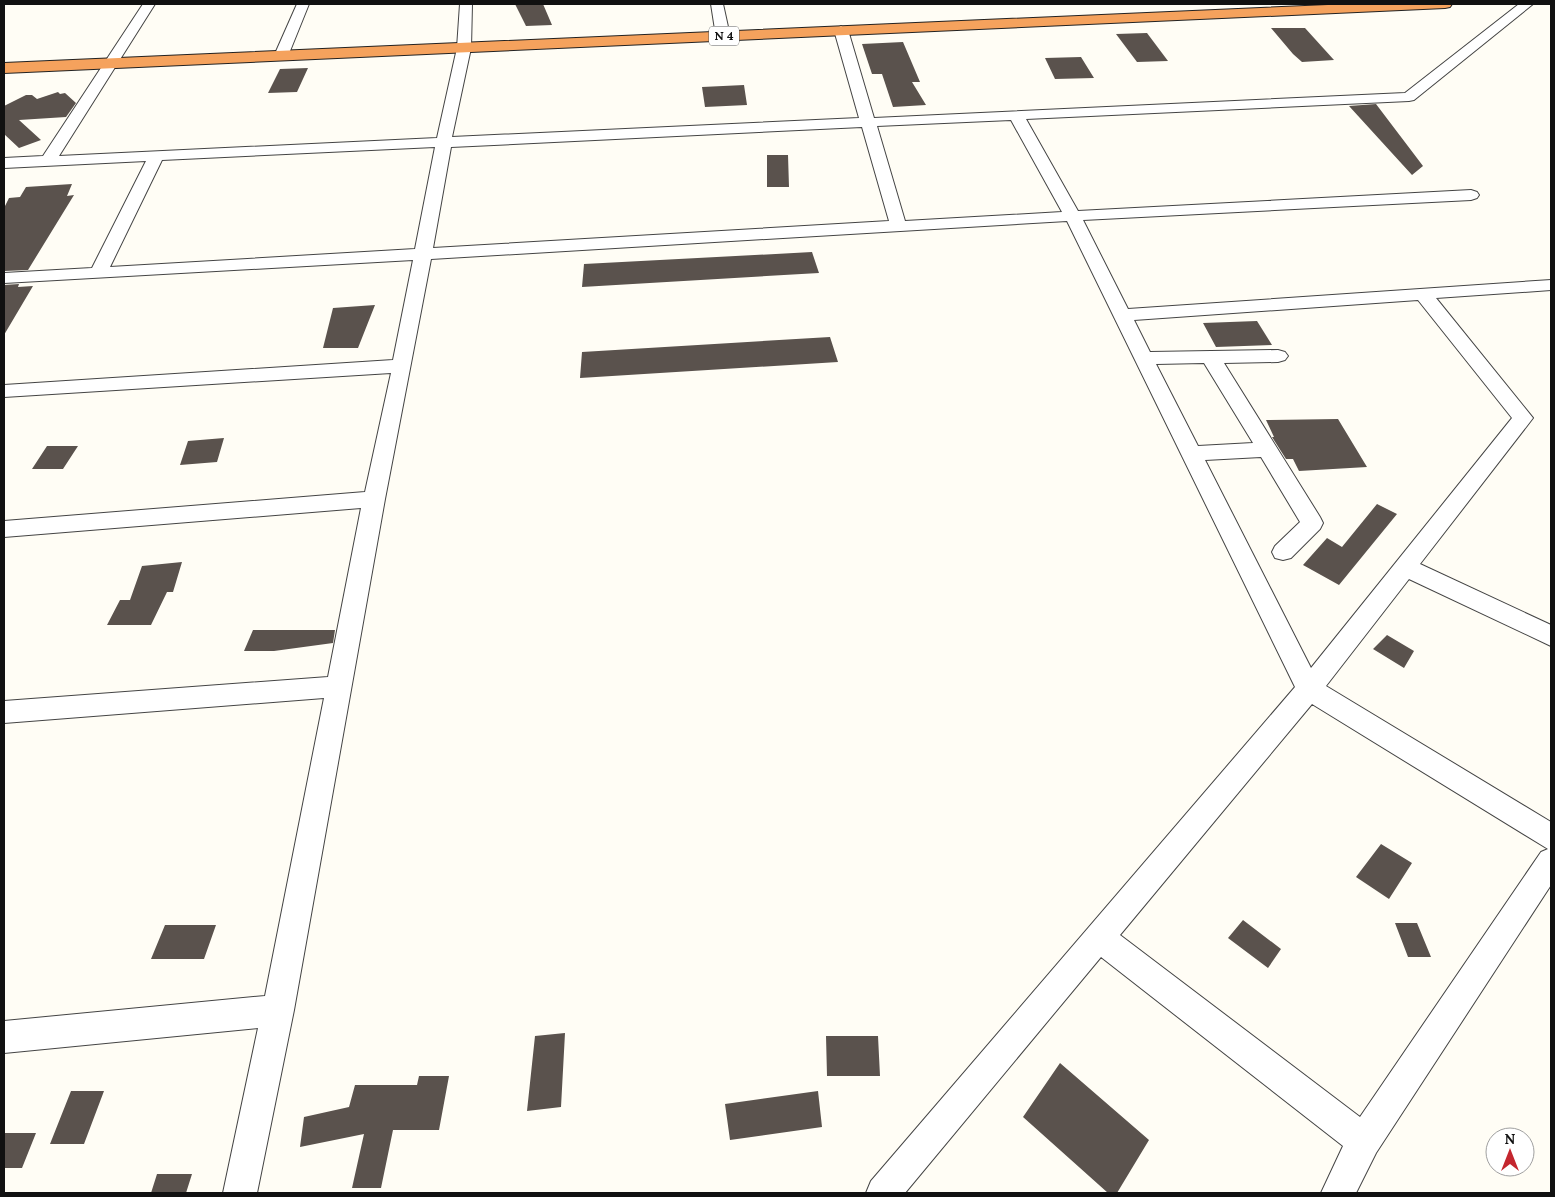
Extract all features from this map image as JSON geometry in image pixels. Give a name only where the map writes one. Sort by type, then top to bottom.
[{"type":"highway","name":"N 4","points":[[4,68],[723,36],[1308,7],[1445,4]]},
{"type":"street","points":[[48,161],[149,4]]},
{"type":"street","points":[[281,56],[303,4]]},
{"type":"street","points":[[240,1193],[278,1010],[374,499],[464,48],[466,4]]},
{"type":"street","points":[[717,4],[723,36]]},
{"type":"street","points":[[4,163],[1409,97],[1527,4]]},
{"type":"street","points":[[841,30],[898,226]]},
{"type":"street","points":[[1016,114],[1072,215],[1309,688],[1551,837]]},
{"type":"street","points":[[98,273],[157,155]]},
{"type":"street","points":[[4,278],[422,255],[1072,215],[1470,195]]},
{"type":"street","points":[[1122,315],[1551,285]]},
{"type":"street","points":[[883,1193],[1309,688],[1523,418],[1423,294]]},
{"type":"street","points":[[1144,358],[1278,356]]},
{"type":"street","points":[[1211,358],[1312,523],[1283,552]]},
{"type":"street","points":[[4,391],[402,366]]},
{"type":"street","points":[[1192,453],[1267,450]]},
{"type":"street","points":[[4,529],[374,499]]},
{"type":"street","points":[[1405,567],[1551,636]]},
{"type":"street","points":[[4,712],[340,686]]},
{"type":"street","points":[[1338,1193],[1364,1141],[1551,861]]},
{"type":"street","points":[[1099,937],[1364,1141]]},
{"type":"street","points":[[4,1036],[278,1010]]},
{"type":"building","points":[[515,4],[543,4],[552,25],[526,26]]},
{"type":"building","points":[[1271,28],[1305,28],[1334,60],[1302,62]]},
{"type":"building","points":[[1147,33],[1168,61],[1137,62],[1116,34]]},
{"type":"building","points":[[903,42],[920,82],[912,82],[926,105],[893,107],[882,74],[872,74],[862,44]]},
{"type":"building","points":[[1081,57],[1094,78],[1055,79],[1045,58]]},
{"type":"building","points":[[308,68],[297,92],[268,93],[280,69]]},
{"type":"building","points":[[744,85],[747,105],[705,107],[702,87]]},
{"type":"building","points":[[58,92],[60,94],[65,93],[76,103],[66,117],[19,120],[41,140],[19,148],[4,134],[4,106],[26,95],[32,95],[37,99]]},
{"type":"building","points":[[1376,104],[1423,166],[1412,175],[1349,106]]},
{"type":"building","points":[[767,155],[788,155],[789,187],[767,187]]},
{"type":"building","points":[[72,184],[67,196],[74,195],[28,270],[4,271],[4,208],[9,198],[20,197],[26,187]]},
{"type":"building","points":[[812,252],[819,273],[582,287],[584,264]]},
{"type":"building","points":[[19,284],[18,287],[33,286],[4,335],[4,285]]},
{"type":"building","points":[[375,305],[358,348],[323,348],[333,308]]},
{"type":"building","points":[[1257,321],[1272,345],[1216,347],[1203,323]]},
{"type":"building","points":[[830,337],[838,362],[580,378],[582,352]]},
{"type":"building","points":[[1338,419],[1367,467],[1299,471],[1293,459],[1286,459],[1272,437],[1274,437],[1266,420]]},
{"type":"building","points":[[224,438],[217,462],[180,465],[188,441]]},
{"type":"building","points":[[47,446],[78,446],[63,469],[32,469]]},
{"type":"building","points":[[1377,504],[1397,514],[1339,585],[1303,565],[1327,538],[1342,547]]},
{"type":"building","points":[[182,562],[173,592],[167,592],[151,625],[107,625],[120,600],[130,600],[142,566]]},
{"type":"building","points":[[253,630],[335,630],[333,643],[274,651],[244,651]]},
{"type":"building","points":[[1387,635],[1414,651],[1404,668],[1373,649]]},
{"type":"building","points":[[1381,844],[1412,863],[1389,899],[1356,877]]},
{"type":"building","points":[[1243,920],[1281,949],[1268,968],[1228,938]]},
{"type":"building","points":[[1395,923],[1417,923],[1431,957],[1408,957]]},
{"type":"building","points":[[165,925],[216,925],[204,959],[151,959]]},
{"type":"building","points":[[565,1033],[561,1107],[527,1111],[535,1036]]},
{"type":"building","points":[[826,1036],[878,1036],[880,1076],[827,1076]]},
{"type":"building","points":[[1060,1063],[1149,1140],[1117,1193],[1108,1193],[1023,1117]]},
{"type":"building","points":[[419,1076],[449,1076],[439,1130],[393,1130],[381,1188],[352,1188],[364,1134],[300,1147],[304,1117],[349,1107],[355,1085],[417,1085]]},
{"type":"building","points":[[71,1091],[104,1091],[84,1144],[50,1144]]},
{"type":"building","points":[[818,1091],[822,1127],[730,1140],[725,1104]]},
{"type":"building","points":[[4,1133],[36,1133],[22,1168],[4,1168]]},
{"type":"building","points":[[157,1174],[192,1174],[186,1193],[151,1193]]}]
